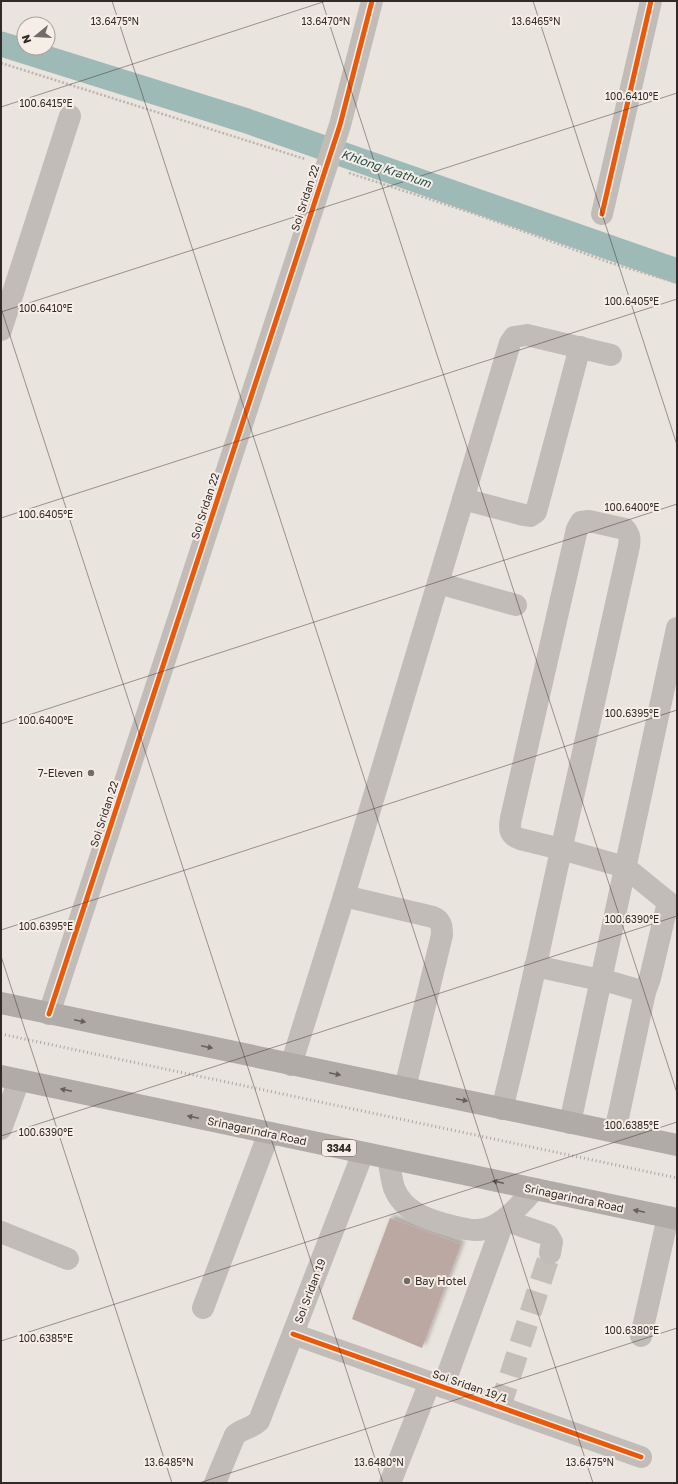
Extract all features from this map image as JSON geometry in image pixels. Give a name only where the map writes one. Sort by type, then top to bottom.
[{"type":"main road","points":[[1,1003],[677,1145]]},
{"type":"main road","name":"Srinagarindra Road","points":[[10,1078],[672,1218]]},
{"type":"street","name":"Soi Sridan 22","points":[[49,1014],[340,125],[372,1]]},
{"type":"street","points":[[602,214],[651,1]]},
{"type":"street","points":[[1,330],[70,116]]},
{"type":"street","points":[[291,1065],[344,896],[510,343],[514,337],[527,334],[611,355]]},
{"type":"street","points":[[463,499],[524,515],[530,516],[536,512],[580,348]]},
{"type":"street","points":[[502,1109],[535,966],[561,849],[630,538],[625,529],[589,521],[581,522],[577,529],[510,828],[514,837],[520,840],[561,849],[625,867],[668,902],[650,978],[645,992],[615,1132]]},
{"type":"street","points":[[438,583],[516,606]]},
{"type":"street","points":[[570,1122],[677,628]]},
{"type":"street","points":[[344,896],[433,917],[439,920],[442,927],[442,935],[405,1088]]},
{"type":"street","points":[[535,966],[601,980],[645,992]]},
{"type":"street","points":[[1,1129],[10,1078]]},
{"type":"street","points":[[203,1308],[269,1133]]},
{"type":"street","name":"Soi Sridan 19","points":[[215,1483],[235,1435],[238,1432],[250,1428],[259,1422],[363,1153]]},
{"type":"street","points":[[388,1158],[394,1188],[413,1212],[429,1220],[476,1231],[490,1228],[504,1220],[534,1190]]},
{"type":"street","points":[[641,1336],[672,1218]]},
{"type":"street","points":[[504,1220],[548,1235],[552,1242],[550,1252]]},
{"type":"street","points":[[390,1483],[437,1384],[504,1220]]},
{"type":"street","points":[[1,1232],[68,1259]]},
{"type":"street","name":"Soi Sridan 19/1","points":[[293,1334],[641,1457]]},
{"type":"building","name":"Bay Hotel","points":[[390,1218],[461,1244],[422,1348],[352,1319]]},
{"type":"waterway","name":"Khlong Krathum","points":[[1,44],[247,121],[677,271]]},
{"type":"tunnel","points":[[500,1407],[550,1253]]},
{"type":"railway","points":[[1,1034],[677,1178]]},
{"type":"cycle path","points":[[49,1014],[340,125],[372,1]]},
{"type":"cycle path","points":[[602,214],[651,1]]},
{"type":"cycle path","points":[[293,1334],[641,1457]]},
{"type":"place","name":"7-Eleven","points":[[91,773]]},
{"type":"place","name":"Bay Hotel","points":[[407,1281]]}]
